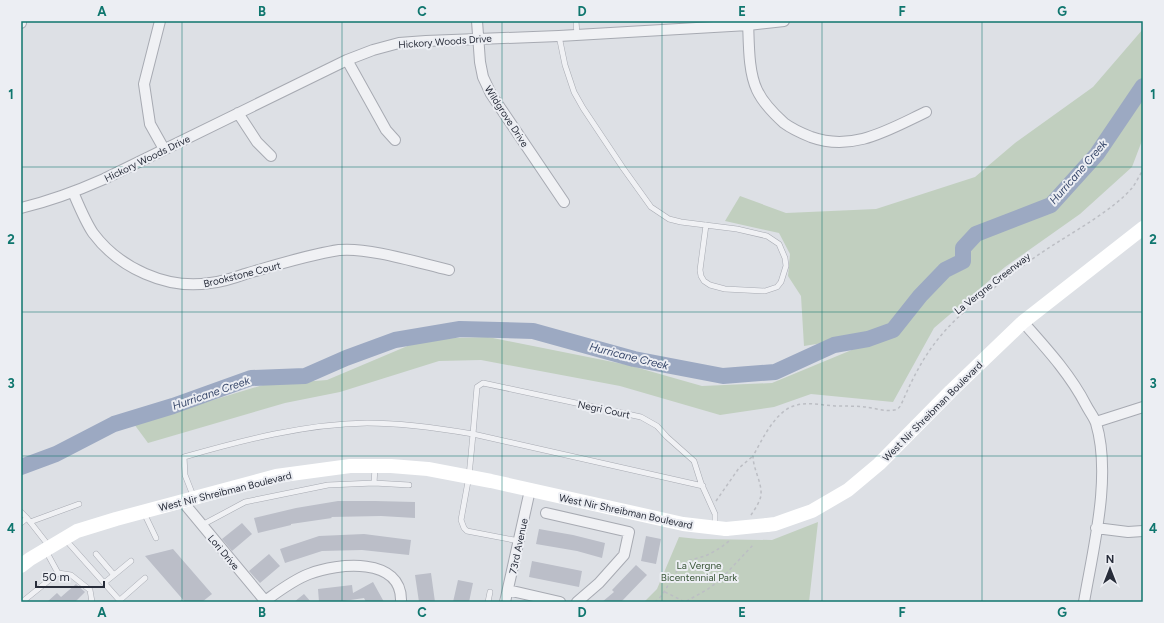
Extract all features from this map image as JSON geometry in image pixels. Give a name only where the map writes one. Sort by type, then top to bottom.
[{"type":"main road","name":"West Nir Shreibman Boulevard","points":[[21,566],[77,531],[276,476],[350,466],[428,469],[469,476],[724,532],[774,524],[812,511],[848,490],[879,464],[950,391],[1023,322],[1143,228]]},
{"type":"street","points":[[160,21],[144,84],[150,124],[164,149]]},
{"type":"street","name":"Wildgrove Drive","points":[[477,21],[480,62],[483,77],[491,94],[564,202]]},
{"type":"street","name":"Hickory Woods Drive","points":[[21,208],[42,203],[104,179],[347,60],[372,50],[400,43],[426,40],[577,35],[672,27],[784,21]]},
{"type":"street","points":[[748,23],[750,62],[757,90],[775,115],[788,126],[800,133],[831,142],[851,142],[870,138],[926,112]]},
{"type":"street","points":[[347,60],[386,130],[395,140]]},
{"type":"street","points":[[238,113],[257,142],[272,156]]},
{"type":"street","name":"Brookstone Court","points":[[73,192],[93,232],[123,263],[151,276],[170,282],[190,285],[210,283],[313,255],[341,250],[372,252],[449,270]]},
{"type":"street","points":[[1023,322],[1048,350],[1077,388],[1096,422],[1101,445],[1102,470],[1096,528],[1084,602]]},
{"type":"street","points":[[1096,422],[1143,407]]},
{"type":"street","name":"73rd Avenue","points":[[505,602],[530,490]]},
{"type":"street","name":"Lori Drive","points":[[188,500],[202,525],[265,601]]},
{"type":"street","points":[[546,513],[630,532],[624,555],[599,583],[577,602]]},
{"type":"street","points":[[1096,528],[1128,532],[1143,531]]},
{"type":"street","points":[[265,601],[293,581],[311,573],[341,567],[360,566],[374,568],[383,571],[390,576],[399,588],[401,602]]},
{"type":"street","points":[[508,590],[560,602]]},
{"type":"lane","points":[[576,21],[577,35]]},
{"type":"lane","points":[[559,36],[565,65],[574,92],[583,108],[644,198],[656,210],[669,219],[706,225],[759,234],[774,240],[779,244],[785,258],[786,266],[781,282],[777,287],[765,291],[724,289],[710,285],[704,281],[700,270],[706,225]]},
{"type":"lane","name":"Negri Court","points":[[473,434],[477,387],[483,383],[640,417],[657,426],[694,461],[703,486],[724,532]]},
{"type":"lane","points":[[188,500],[184,457],[241,441],[318,427],[368,423],[425,426],[473,434],[703,486]]},
{"type":"lane","points":[[473,434],[469,476],[461,520],[464,528],[468,531],[519,541]]},
{"type":"lane","points":[[374,483],[375,466]]},
{"type":"lane","points":[[202,525],[245,502],[328,485],[374,483],[410,485]]},
{"type":"lane","points":[[21,523],[79,504]]},
{"type":"lane","points":[[21,512],[29,520],[48,548],[58,573]]},
{"type":"lane","points":[[144,512],[156,538]]},
{"type":"lane","points":[[64,539],[121,601],[145,578]]},
{"type":"lane","points":[[96,554],[114,575]]},
{"type":"lane","points":[[104,583],[131,561]]},
{"type":"lane","points":[[22,602],[58,573],[71,574],[90,590],[92,602]]},
{"type":"lane","points":[[488,602],[490,592]]},
{"type":"path","name":"La Vergne Greenway","points":[[753,456],[772,425],[788,409],[797,404],[813,403],[860,406],[893,411],[898,409],[915,373],[944,331],[978,300],[1004,280],[1118,201],[1131,189],[1143,170]]},
{"type":"path","points":[[712,507],[738,468],[753,456]]},
{"type":"path","points":[[751,515],[761,496],[753,456]]},
{"type":"path","points":[[655,602],[665,592],[678,569],[684,563],[720,548],[724,532]]},
{"type":"path","points":[[665,592],[685,602],[719,581],[753,544]]},
{"type":"green space","points":[[1143,29],[1143,138],[1132,167],[1080,214],[1005,267],[934,328],[893,402],[811,394],[774,407],[720,415],[620,386],[481,360],[439,361],[340,392],[285,403],[148,443],[134,424],[263,385],[327,380],[424,339],[488,337],[628,365],[702,386],[772,383],[854,349],[847,339],[804,346],[801,296],[788,276],[790,254],[779,233],[725,221],[740,196],[786,213],[876,209],[975,177],[1015,143],[1093,87]]},
{"type":"green space","name":"La Vergne Bicentennial Park","points":[[818,522],[809,602],[644,602],[657,589],[679,537],[698,539],[772,540]]},
{"type":"building","points":[[338,501],[415,502],[415,518],[381,516],[331,517],[332,518],[291,524],[258,533],[254,518],[296,508]]},
{"type":"building","points":[[242,523],[252,534],[232,551],[222,539]]},
{"type":"building","points":[[539,529],[605,543],[602,558],[577,551],[536,544]]},
{"type":"building","points":[[364,534],[411,540],[409,555],[362,550],[322,551],[285,563],[280,549],[319,536]]},
{"type":"building","points":[[646,536],[661,539],[656,564],[641,561]]},
{"type":"building","points":[[173,549],[212,594],[202,602],[185,602],[145,556]]},
{"type":"building","points":[[269,554],[280,566],[260,583],[249,571]]},
{"type":"building","points":[[532,561],[582,571],[579,587],[529,577]]},
{"type":"building","points":[[636,565],[647,575],[621,602],[602,602],[614,592],[612,590]]},
{"type":"building","points":[[431,573],[435,602],[419,602],[415,575]]},
{"type":"building","points":[[458,580],[473,583],[469,602],[453,602]]},
{"type":"building","points":[[373,582],[384,602],[366,602],[364,598],[337,602],[319,602],[318,589],[352,585],[353,593]]},
{"type":"building","points":[[76,584],[85,592],[75,602],[47,602],[57,593],[61,597]]},
{"type":"building","points":[[304,594],[311,602],[294,602]]},
{"type":"waterway","name":"Hurricane Creek","points":[[21,467],[56,454],[114,424],[173,406],[251,378],[305,376],[346,358],[395,340],[460,329],[533,331],[634,359],[723,376],[775,372],[834,345],[868,339],[893,330],[920,296],[945,270],[963,261],[963,248],[976,234],[1051,205],[1097,154],[1143,86]]}]
